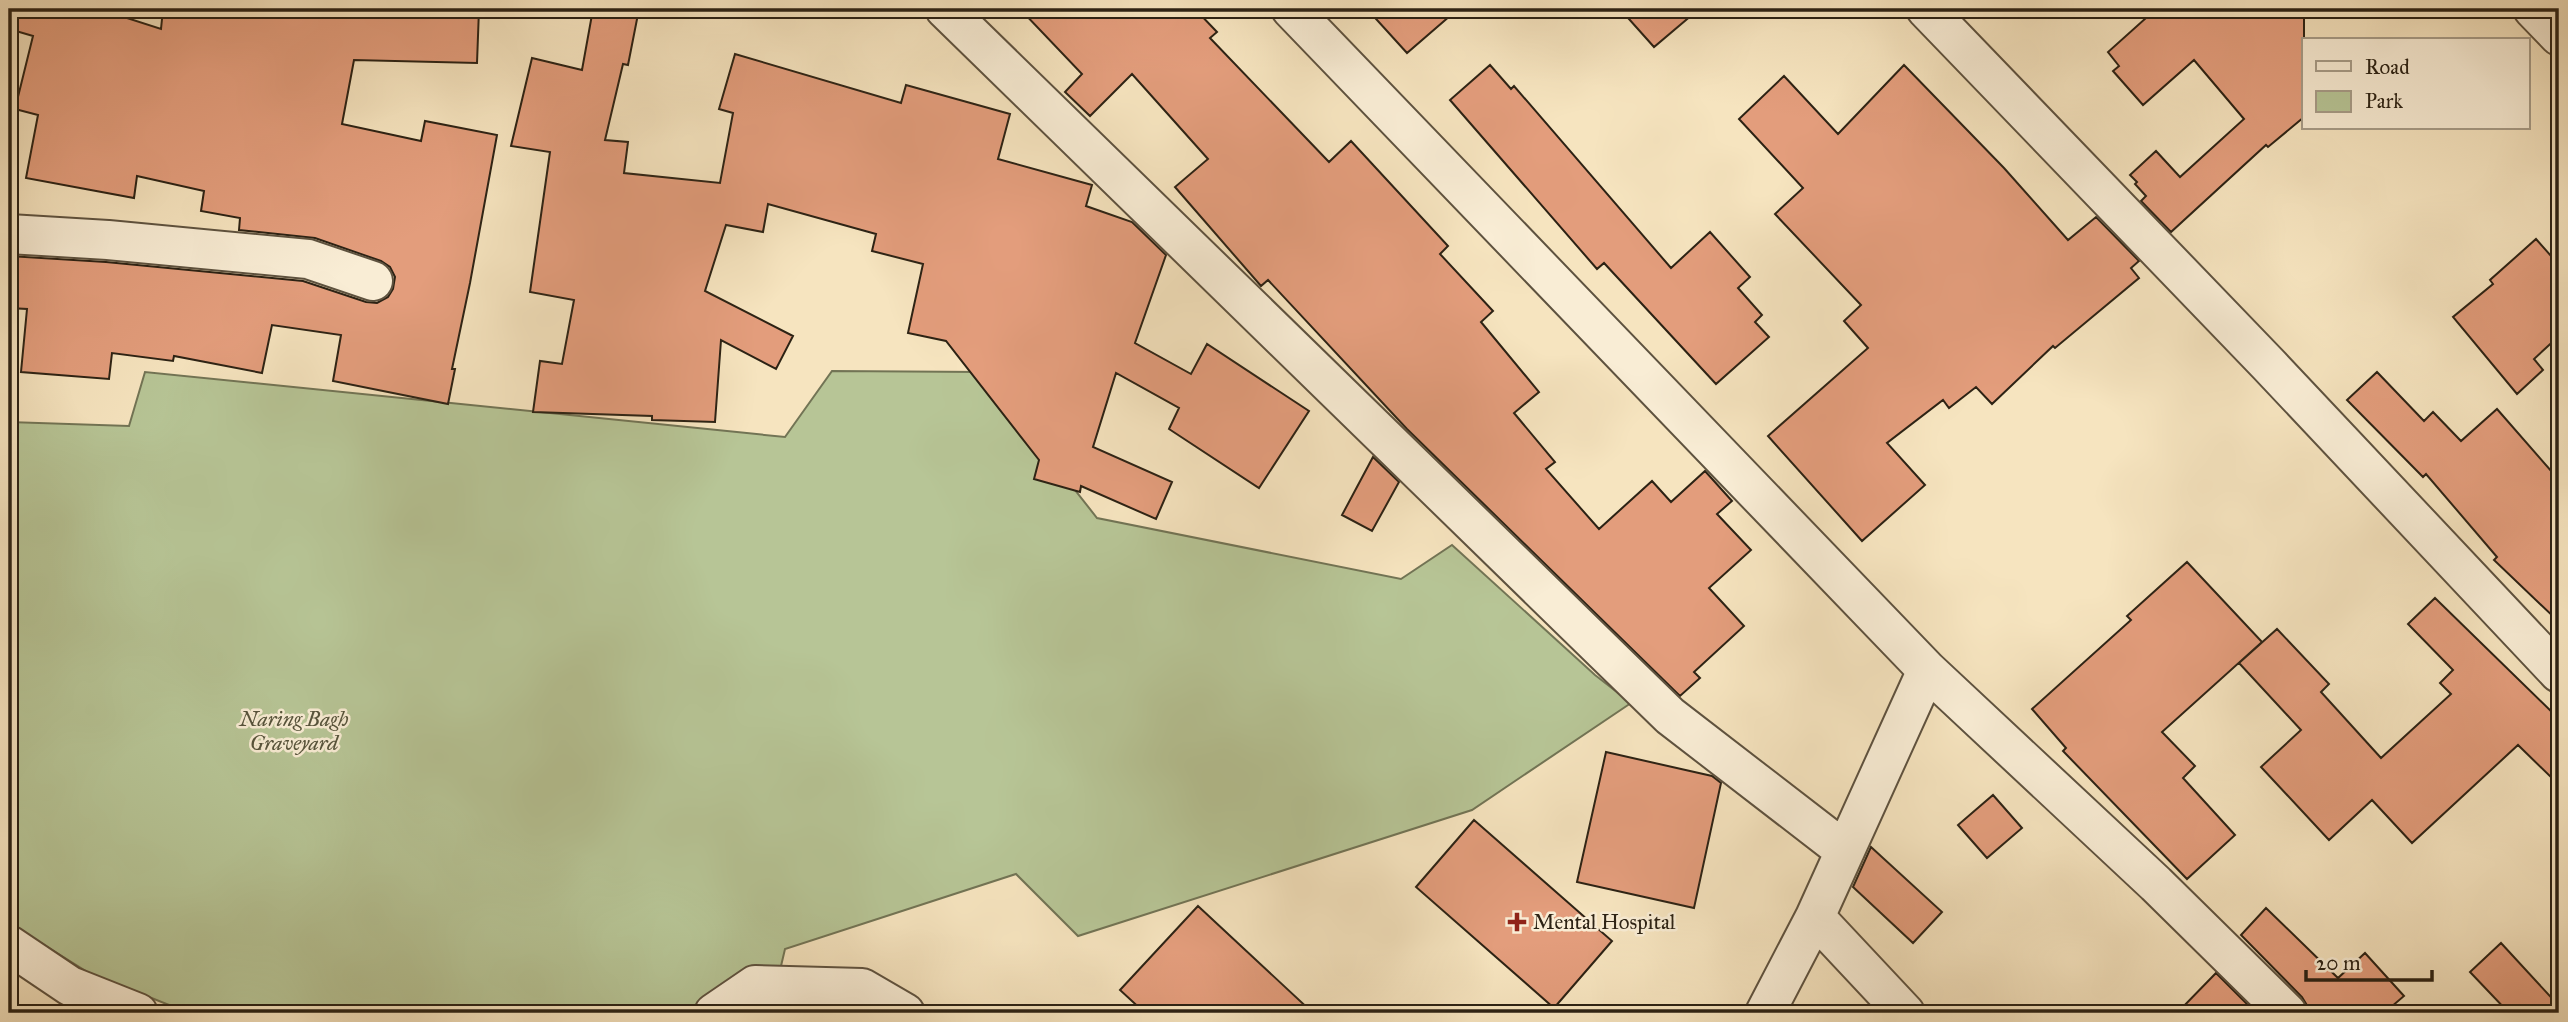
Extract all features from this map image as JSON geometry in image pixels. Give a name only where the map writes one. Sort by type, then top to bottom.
[{"type":"street","points":[[945,9],[1670,716],[1845,851]]},
{"type":"street","points":[[1291,9],[1927,670],[2156,884],[2287,1013]]},
{"type":"street","points":[[1926,9],[2268,364],[2559,673]]},
{"type":"street","points":[[2533,9],[2559,37]]},
{"type":"street","points":[[9,234],[107,240],[308,259],[373,281]]},
{"type":"street","points":[[1765,1013],[1815,917],[1927,670]]},
{"type":"street","points":[[1815,917],[1905,1013]]},
{"type":"street","points":[[9,945],[70,986],[138,1013]]},
{"type":"street","points":[[714,1013],[755,985],[862,989],[905,1013]]},
{"type":"green space","name":"Naring Bagh Graveyard","points":[[832,371],[982,372],[1097,518],[1401,579],[1452,545],[1595,675],[1631,703],[1472,810],[1078,936],[1016,874],[785,949],[777,983],[715,1013],[189,1013],[89,973],[9,923],[9,422],[129,426],[145,372],[785,437]]},
{"type":"building","points":[[9,9],[99,9],[161,29],[163,9],[479,9],[477,63],[354,60],[342,124],[421,141],[425,121],[497,135],[452,369],[455,369],[448,404],[333,381],[341,335],[272,325],[262,373],[174,356],[173,361],[112,353],[109,379],[21,372],[27,309],[9,308],[9,256],[106,262],[303,281],[366,302],[377,303],[388,297],[395,277],[390,267],[381,261],[315,238],[239,230],[240,218],[201,211],[204,191],[137,176],[134,198],[26,178],[38,115],[15,109],[33,36],[9,29]]},
{"type":"building","points":[[593,9],[639,9],[628,65],[623,64],[605,140],[628,142],[624,173],[720,183],[733,113],[719,109],[735,54],[901,103],[906,85],[1010,114],[998,159],[1092,185],[1086,206],[1132,222],[1166,255],[1135,343],[1191,374],[1207,344],[1309,411],[1259,488],[1169,429],[1179,408],[1116,373],[1093,447],[1172,482],[1156,519],[1081,486],[1080,492],[1034,479],[1039,460],[946,341],[908,333],[923,264],[872,251],[876,234],[768,204],[763,232],[726,225],[705,291],[793,336],[776,369],[721,340],[715,422],[652,420],[652,416],[533,412],[540,361],[562,364],[574,300],[530,292],[550,152],[511,146],[532,58],[582,70]]},
{"type":"building","points":[[1020,9],[1195,9],[1217,32],[1210,38],[1329,162],[1351,141],[1448,246],[1440,254],[1493,311],[1481,322],[1539,392],[1514,413],[1555,462],[1546,469],[1599,529],[1652,481],[1671,502],[1705,471],[1732,501],[1717,514],[1751,550],[1709,588],[1744,626],[1694,672],[1700,678],[1680,696],[1407,429],[1268,280],[1261,286],[1175,187],[1208,159],[1132,74],[1090,116],[1065,92],[1082,74]]},
{"type":"building","points":[[1367,9],[1458,9],[1407,53]]},
{"type":"building","points":[[1620,9],[1699,9],[1654,47]]},
{"type":"building","points":[[2156,9],[2304,9],[2302,119],[2268,147],[2266,145],[2171,232],[2141,201],[2146,196],[2130,175],[2156,151],[2180,177],[2244,119],[2194,60],[2143,105],[2113,71],[2119,66],[2108,52]]},
{"type":"building","points":[[1490,65],[1511,89],[1514,86],[1671,268],[1710,232],[1750,277],[1738,288],[1762,315],[1755,322],[1769,337],[1716,384],[1604,263],[1597,269],[1450,100]]},
{"type":"building","points":[[1904,65],[2004,168],[2068,240],[2096,217],[2139,261],[2131,268],[2139,278],[2055,348],[2053,346],[1992,404],[1976,387],[1949,408],[1943,400],[1887,443],[1925,485],[1862,541],[1768,436],[1868,348],[1844,321],[1861,305],[1775,214],[1803,188],[1739,119],[1784,76],[1838,134]]},
{"type":"building","points":[[2536,239],[2559,265],[2559,336],[2534,359],[2543,370],[2517,394],[2453,317],[2493,284],[2490,280]]},
{"type":"building","points":[[2377,372],[2424,421],[2433,412],[2461,441],[2497,409],[2559,480],[2559,622],[2494,560],[2497,557],[2426,474],[2423,477],[2347,400]]},
{"type":"building","points":[[1373,457],[1399,482],[1372,531],[1342,515]]},
{"type":"building","points":[[2187,562],[2262,642],[2162,732],[2195,766],[2183,778],[2235,835],[2187,879],[2063,751],[2066,748],[2032,709],[2131,620],[2127,616]]},
{"type":"building","points":[[2435,598],[2559,719],[2559,785],[2518,745],[2412,843],[2372,800],[2329,840],[2261,767],[2301,730],[2239,663],[2277,629],[2329,684],[2321,692],[2381,758],[2451,694],[2440,683],[2453,670],[2408,624]]},
{"type":"building","points":[[1606,752],[1712,776],[1721,783],[1694,908],[1577,882]]},
{"type":"building","points":[[1993,795],[2022,828],[1987,858],[1958,825]]},
{"type":"building","points":[[1474,820],[1612,941],[1554,1008],[1416,887]]},
{"type":"building","points":[[1871,847],[1942,912],[1913,943],[1853,887]]},
{"type":"building","points":[[1198,906],[1313,1013],[1145,1013],[1120,990]]},
{"type":"building","points":[[2266,908],[2338,978],[2365,953],[2404,996],[2384,1013],[2308,1013],[2308,1007],[2302,997],[2241,935]]},
{"type":"building","points":[[2501,943],[2559,1006],[2559,1013],[2509,1013],[2470,972]]},
{"type":"building","points":[[2216,973],[2256,1013],[2177,1013]]},
{"type":"place","name":"Mental Hospital","points":[[1517,922]]}]
